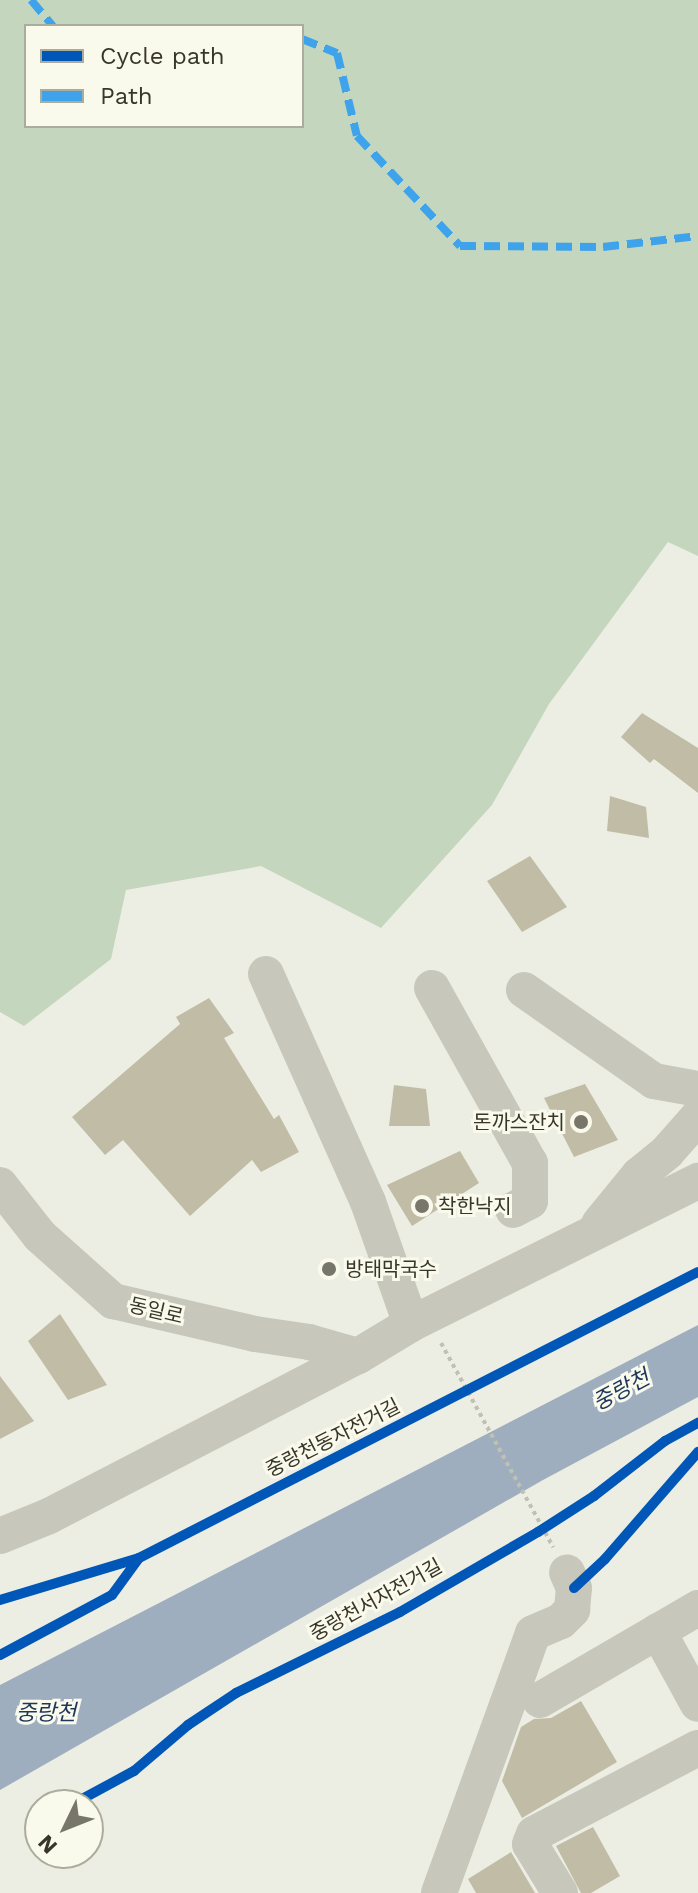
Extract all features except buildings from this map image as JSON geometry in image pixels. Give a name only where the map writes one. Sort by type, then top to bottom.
[{"type":"street","points":[[266,974],[426,1333]]},
{"type":"street","points":[[432,988],[530,1163],[522,1206],[554,1251]]},
{"type":"street","points":[[524,990],[654,1081],[698,1089]]},
{"type":"street","points":[[591,1233],[639,1175],[667,1152],[698,1117]]},
{"type":"street","points":[[0,1536],[49,1516],[358,1356],[426,1333],[554,1251],[698,1181]]},
{"type":"street","name":"동일로","points":[[0,1185],[40,1236],[113,1301],[255,1334],[309,1342],[358,1356]]},
{"type":"street","points":[[439,1893],[533,1633],[561,1621],[572,1610],[574,1588],[567,1572]]},
{"type":"street","points":[[540,1700],[698,1608]]},
{"type":"street","points":[[658,1631],[698,1704]]},
{"type":"street","points":[[560,1893],[530,1844],[534,1834],[698,1748]]},
{"type":"path","points":[[426,1333],[446,1352],[567,1572]]},
{"type":"path","points":[[458,1395],[472,1387]]},
{"type":"path","points":[[527,1537],[557,1520]]},
{"type":"green space","points":[[0,0],[698,0],[698,556],[668,542],[549,704],[492,805],[381,928],[261,866],[126,890],[111,959],[24,1026],[0,1012]]},
{"type":"water","name":"중랑천","points":[[698,1325],[698,1397],[543,1480],[0,1790],[0,1685]]},
{"type":"marked path","points":[[31,0],[51,24]]},
{"type":"marked path","points":[[304,40],[337,53],[357,136],[460,246],[603,247],[698,236]]},
{"type":"cycle path","name":"중랑천동자전거길","points":[[0,1655],[112,1595],[139,1558],[698,1272]]},
{"type":"cycle path","name":"중랑천서자전거길","points":[[101,1789],[134,1771],[188,1725],[236,1693],[400,1612],[538,1532],[594,1496],[665,1441],[698,1423]]},
{"type":"cycle path","points":[[574,1588],[605,1559],[698,1452]]},
{"type":"cycle path","points":[[0,1600],[139,1558]]},
{"type":"place","name":"돈까스잔치","points":[[581,1122]]},
{"type":"place","name":"착한낙지","points":[[422,1206]]},
{"type":"place","name":"방태막국수","points":[[329,1269]]}]
